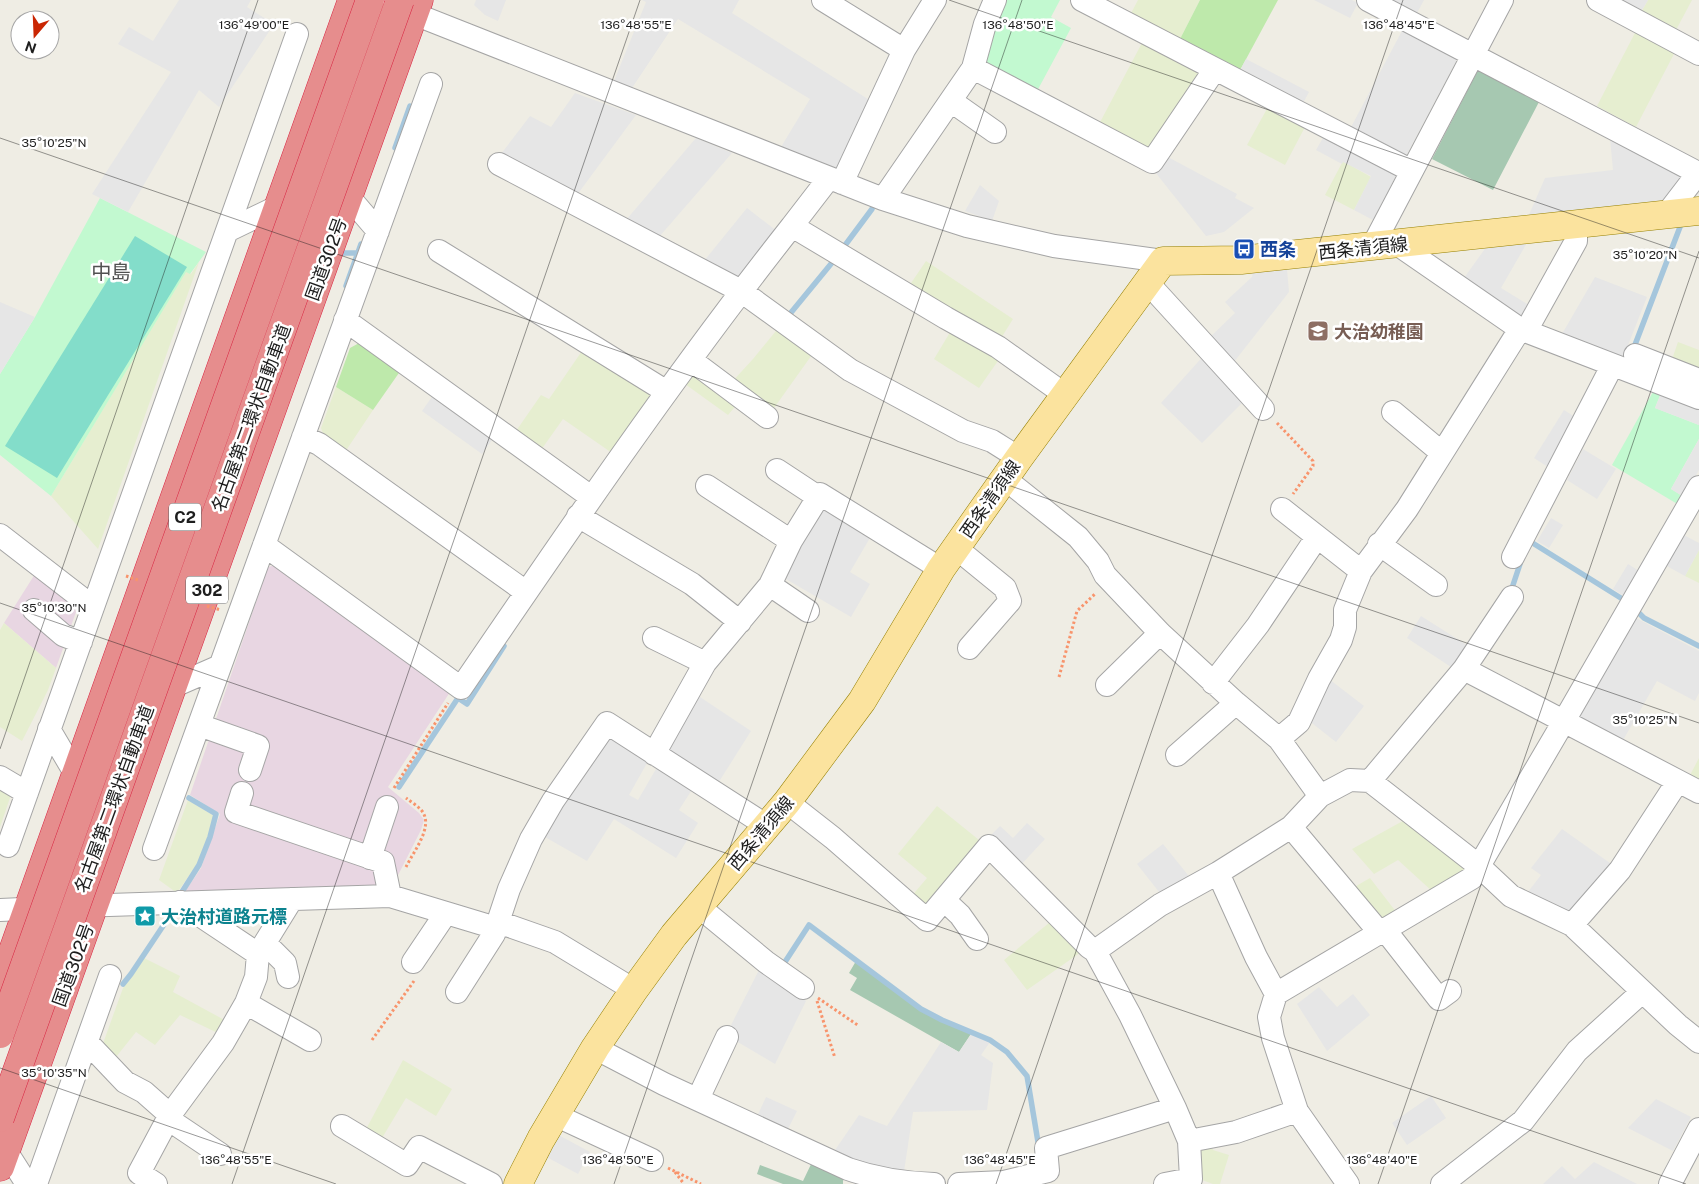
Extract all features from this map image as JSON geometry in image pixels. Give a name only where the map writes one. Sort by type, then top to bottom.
[{"type":"highway","points":[[0,987],[352,0]]},
{"type":"highway","name":"名古屋第二環状自動車道","points":[[0,1034],[370,0]]},
{"type":"highway","name":"名古屋第二環状自動車道","points":[[0,1118],[411,4]]},
{"type":"highway","name":"国道302号","points":[[3,1159],[349,197],[411,4]]},
{"type":"main road","name":"西条清須線","points":[[518,1184],[540,1139],[595,1048],[634,990],[674,934],[788,802],[862,701],[949,559],[1011,468],[1155,271],[1576,224],[1688,209]]},
{"type":"street","points":[[379,0],[411,4],[883,199],[967,226],[1155,271],[1262,409]]},
{"type":"street","points":[[823,0],[904,50]]},
{"type":"street","points":[[264,545],[462,688],[591,496],[741,291],[792,226],[836,181],[904,50],[935,0]]},
{"type":"street","points":[[883,199],[973,68],[985,24],[995,0]]},
{"type":"street","points":[[1082,0],[1412,171]]},
{"type":"street","points":[[1368,0],[1698,173],[1688,209]]},
{"type":"street","points":[[1502,0],[1412,171],[1385,246],[1523,330],[1612,366],[1644,365],[1699,380]]},
{"type":"street","points":[[1598,0],[1699,54]]},
{"type":"street","points":[[8,846],[297,34]]},
{"type":"street","points":[[973,68],[1152,162],[1215,69]]},
{"type":"street","points":[[154,849],[431,84]]},
{"type":"street","points":[[951,101],[995,132]]},
{"type":"street","points":[[499,164],[741,291],[850,370],[963,431],[992,441],[1011,468],[1078,537],[1098,561],[1109,580],[1160,633],[1213,683],[1279,739],[1320,796]]},
{"type":"street","points":[[349,197],[378,231]]},
{"type":"street","points":[[227,231],[279,206]]},
{"type":"street","points":[[1279,739],[1299,722],[1319,679],[1341,640],[1345,627],[1345,610],[1361,571],[1407,508],[1523,330],[1576,241],[1576,224]]},
{"type":"street","points":[[792,226],[998,347],[1064,394]]},
{"type":"street","points":[[439,252],[667,392]]},
{"type":"street","points":[[345,320],[591,496]]},
{"type":"street","points":[[691,360],[767,416]]},
{"type":"street","points":[[1644,365],[1699,398]]},
{"type":"street","points":[[1513,557],[1612,366]]},
{"type":"street","points":[[1393,412],[1442,453]]},
{"type":"street","points":[[303,437],[319,444],[526,592]]},
{"type":"street","points":[[777,470],[818,498]]},
{"type":"street","points":[[707,486],[791,541]]},
{"type":"street","points":[[1348,1184],[1297,1111],[1273,1038],[1269,1017],[1276,994],[1472,878],[1698,492]]},
{"type":"street","points":[[654,754],[705,663],[770,585],[791,541],[820,494],[1005,588],[1010,601],[969,648]]},
{"type":"street","points":[[1282,509],[1361,571]]},
{"type":"street","points":[[578,516],[692,584],[740,622]]},
{"type":"street","points":[[1213,683],[1258,625],[1317,537]]},
{"type":"street","points":[[2,540],[93,607]]},
{"type":"street","points":[[1379,544],[1436,585]]},
{"type":"street","points":[[770,585],[808,611]]},
{"type":"street","points":[[1370,780],[1464,669],[1512,597]]},
{"type":"street","points":[[34,610],[63,636],[81,642]]},
{"type":"street","points":[[1107,685],[1160,633]]},
{"type":"street","points":[[654,638],[705,663]]},
{"type":"street","points":[[172,687],[220,666]]},
{"type":"street","points":[[1464,669],[1699,792]]},
{"type":"street","points":[[1177,755],[1236,703]]},
{"type":"street","points":[[457,992],[494,934],[509,889],[531,839],[553,801],[607,723],[767,826]]},
{"type":"street","points":[[199,725],[258,746],[250,770]]},
{"type":"street","points":[[50,729],[76,775]]},
{"type":"street","points":[[0,777],[27,793]]},
{"type":"street","points":[[1095,950],[1160,905],[1218,873],[1291,827],[1320,796],[1350,780],[1370,780],[1479,866],[1511,896],[1572,925],[1642,992],[1699,1042]]},
{"type":"street","points":[[1572,925],[1620,870],[1678,781]]},
{"type":"street","points":[[242,793],[236,812],[383,862],[390,896]]},
{"type":"street","points":[[788,802],[833,838],[927,920],[990,846],[1089,947],[1095,950],[1130,1015],[1189,1141],[1191,1179],[1165,1184]]},
{"type":"street","points":[[370,858],[387,807]]},
{"type":"street","points":[[1291,827],[1439,999],[1450,991]]},
{"type":"street","points":[[1218,873],[1256,956],[1276,994]]},
{"type":"street","points":[[0,910],[95,904],[390,896],[556,942],[634,990]]},
{"type":"street","points":[[156,1184],[139,1173],[169,1117],[223,1043],[246,1003],[256,977],[262,948],[292,899]]},
{"type":"street","points":[[944,900],[960,915],[977,939]]},
{"type":"street","points":[[180,902],[286,963],[288,977]]},
{"type":"street","points":[[698,906],[766,962],[803,988]]},
{"type":"street","points":[[413,962],[446,913]]},
{"type":"street","points":[[36,1184],[110,976]]},
{"type":"street","points":[[1442,1184],[1523,1121],[1577,1050],[1642,992]]},
{"type":"street","points":[[246,1003],[310,1040]]},
{"type":"street","points":[[698,1099],[727,1037]]},
{"type":"street","points":[[87,1042],[125,1082],[144,1092],[169,1117],[220,1154]]},
{"type":"street","points":[[595,1048],[698,1099],[847,1177],[934,1184]]},
{"type":"street","points":[[959,1184],[1004,1183],[1051,1178],[1046,1148],[1175,1108]]},
{"type":"street","points":[[1189,1141],[1236,1132],[1297,1111]]},
{"type":"street","points":[[555,1116],[657,1163]]},
{"type":"street","points":[[342,1126],[407,1165],[419,1147],[491,1184]]},
{"type":"street","points":[[1670,1184],[1699,1129]]},
{"type":"street","points":[[3,1159],[27,1184]]},
{"type":"path","points":[[1262,409],[1313,461],[1313,466],[1282,509]]},
{"type":"path","points":[[1059,677],[1077,611],[1109,580]]},
{"type":"path","points":[[390,896],[424,831],[426,822],[422,812],[393,787],[459,686]]},
{"type":"path","points":[[372,1040],[410,990],[417,977],[417,966],[413,962]]},
{"type":"path","points":[[835,1058],[816,996],[859,1026]]},
{"type":"path","points":[[657,1163],[701,1184]]},
{"type":"path","points":[[675,1171],[684,1184]]},
{"type":"shaded area","points":[[179,0],[251,0],[247,7],[274,24],[219,107],[199,90],[128,212],[92,194],[171,72],[118,44],[129,27],[153,41]]},
{"type":"shaded area","points":[[476,0],[506,0],[498,21],[485,15],[474,5]]},
{"type":"shaded area","points":[[642,0],[739,0],[732,13],[871,101],[839,169],[781,147],[810,99],[678,19],[632,88],[614,81],[646,2]]},
{"type":"shaded area","points":[[1314,0],[1352,0],[1358,3],[1350,18]]},
{"type":"shaded area","points":[[1392,0],[1424,0],[1417,13]]},
{"type":"shaded area","points":[[1619,0],[1648,0],[1641,12]]},
{"type":"shaded area","points":[[1403,29],[1458,58],[1405,158],[1350,129]]},
{"type":"shaded area","points":[[1246,59],[1309,92],[1302,105],[1239,72]]},
{"type":"shaded area","points":[[575,93],[636,115],[577,195],[501,154],[530,116],[551,127]]},
{"type":"shaded area","points":[[1324,136],[1397,174],[1373,220],[1354,210],[1371,176],[1343,162],[1342,164],[1316,150]]},
{"type":"shaded area","points":[[696,138],[732,153],[659,237],[626,220]]},
{"type":"shaded area","points":[[1610,138],[1685,177],[1668,201],[1528,217],[1545,178],[1613,170]]},
{"type":"shaded area","points":[[1166,156],[1237,194],[1235,198],[1254,208],[1224,232],[1206,236],[1155,172]]},
{"type":"shaded area","points":[[980,185],[999,201],[992,221],[965,211]]},
{"type":"shaded area","points":[[747,208],[778,232],[741,280],[704,261]]},
{"type":"shaded area","points":[[135,236],[187,267],[57,478],[5,446]]},
{"type":"shaded area","points":[[1528,241],[1501,288],[1532,307],[1524,321],[1464,278],[1487,246]]},
{"type":"shaded area","points":[[1287,269],[1289,292],[1230,367],[1206,341],[1235,313],[1225,302],[1252,277],[1253,272]]},
{"type":"shaded area","points":[[1595,277],[1647,297],[1623,358],[1562,334]]},
{"type":"shaded area","points":[[0,302],[35,317],[0,374]]},
{"type":"shaded area","points":[[1207,352],[1248,397],[1202,443],[1161,403]]},
{"type":"shaded area","points":[[1661,393],[1699,408],[1699,425],[1655,408]]},
{"type":"shaded area","points":[[434,394],[494,437],[482,454],[422,411]]},
{"type":"shaded area","points":[[1564,410],[1578,419],[1551,469],[1534,458]]},
{"type":"shaded area","points":[[1699,439],[1699,470],[1684,497],[1671,489]]},
{"type":"shaded area","points":[[1583,449],[1616,469],[1597,499],[1567,480]]},
{"type":"shaded area","points":[[820,505],[874,531],[850,572],[870,584],[851,617],[779,575]]},
{"type":"shaded area","points":[[1551,518],[1563,525],[1549,548],[1537,541]]},
{"type":"shaded area","points":[[1682,534],[1699,543],[1699,550],[1685,576],[1665,565]]},
{"type":"shaded area","points":[[279,564],[452,689],[388,787],[419,813],[424,820],[421,830],[391,889],[182,896],[201,868],[220,814],[190,795],[268,567]]},
{"type":"shaded area","points":[[1628,564],[1642,573],[1627,598],[1613,589]]},
{"type":"shaded area","points":[[35,574],[73,604],[76,612],[56,668],[4,623]]},
{"type":"shaded area","points":[[1421,616],[1470,647],[1454,669],[1407,638]]},
{"type":"shaded area","points":[[1634,617],[1699,651],[1699,693],[1695,701],[1657,681],[1622,742],[1578,717]]},
{"type":"shaded area","points":[[1325,676],[1364,706],[1336,742],[1308,720]]},
{"type":"shaded area","points":[[694,693],[751,731],[715,788],[662,753]]},
{"type":"shaded area","points":[[608,728],[651,756],[629,795],[638,800],[660,762],[695,785],[679,810],[698,823],[676,858],[614,819],[587,861],[538,833]]},
{"type":"shaded area","points":[[1027,823],[1045,839],[1018,868],[988,838],[1000,826],[1013,838]]},
{"type":"shaded area","points":[[1562,829],[1617,868],[1572,918],[1524,897],[1541,875],[1531,868]]},
{"type":"shaded area","points":[[1163,844],[1192,880],[1163,897],[1137,864]]},
{"type":"shaded area","points":[[760,968],[806,1001],[775,1064],[726,1035]]},
{"type":"shaded area","points":[[1319,987],[1337,1007],[1353,994],[1370,1015],[1327,1051],[1297,1004]]},
{"type":"shaded area","points":[[971,1034],[990,1042],[981,1055],[993,1063],[987,1110],[913,1112],[903,1178],[831,1156],[859,1115],[887,1126],[941,1042],[959,1052]]},
{"type":"shaded area","points":[[1431,1096],[1446,1118],[1407,1145],[1392,1123]]},
{"type":"shaded area","points":[[766,1097],[797,1111],[785,1135],[755,1121]]},
{"type":"shaded area","points":[[1656,1099],[1691,1117],[1673,1151],[1628,1128]]},
{"type":"shaded area","points":[[553,1132],[590,1152],[578,1174],[541,1154]]},
{"type":"shaded area","points":[[1594,1162],[1637,1184],[1543,1184],[1562,1166],[1575,1179]]},
{"type":"green space","points":[[1001,0],[1060,0],[1051,17],[1071,28],[1036,93],[980,63]]},
{"type":"green space","points":[[1138,0],[1200,0],[1178,43],[1129,17]]},
{"type":"green space","points":[[1200,0],[1278,0],[1238,74],[1178,43]]},
{"type":"green space","points":[[1648,0],[1692,0],[1676,30],[1641,12]]},
{"type":"green space","points":[[1637,29],[1676,50],[1636,127],[1597,106]]},
{"type":"green space","points":[[1143,41],[1205,73],[1155,147],[1144,151],[1098,126]]},
{"type":"green space","points":[[1479,68],[1540,100],[1493,190],[1432,159]]},
{"type":"green space","points":[[1268,107],[1305,127],[1285,165],[1247,145]]},
{"type":"green space","points":[[1343,161],[1371,177],[1354,210],[1325,195]]},
{"type":"green space","points":[[100,198],[206,252],[190,274],[186,272],[51,496],[0,455],[0,374],[35,317]]},
{"type":"green space","points":[[926,261],[1013,319],[998,343],[907,289]]},
{"type":"green space","points":[[199,262],[98,549],[51,496],[186,271],[191,274]]},
{"type":"green space","points":[[780,326],[814,352],[769,415],[730,384]]},
{"type":"green space","points":[[952,329],[1000,358],[979,388],[934,359]]},
{"type":"green space","points":[[361,342],[401,370],[373,410],[336,387],[350,348]]},
{"type":"green space","points":[[1678,342],[1699,350],[1699,373],[1671,362]]},
{"type":"green space","points":[[582,351],[654,396],[612,453],[563,419],[541,450],[516,431],[541,395],[549,399]]},
{"type":"green space","points":[[694,373],[739,402],[728,415],[685,384]]},
{"type":"green space","points":[[336,387],[373,410],[345,452],[324,436],[321,428]]},
{"type":"green space","points":[[1654,390],[1661,393],[1655,408],[1699,425],[1699,439],[1671,489],[1684,497],[1679,505],[1612,465]]},
{"type":"green space","points":[[1699,550],[1699,583],[1685,576]]},
{"type":"green space","points":[[4,623],[56,668],[48,690],[22,741],[0,727],[0,630]]},
{"type":"green space","points":[[1699,758],[1699,782],[1689,777]]},
{"type":"green space","points":[[0,783],[12,792],[0,827]]},
{"type":"green space","points":[[188,800],[214,816],[209,837],[197,864],[177,893],[159,880]]},
{"type":"green space","points":[[937,806],[984,844],[928,912],[910,898],[927,878],[898,854]]},
{"type":"green space","points":[[1410,817],[1470,870],[1433,892],[1398,860],[1374,874],[1352,849]]},
{"type":"green space","points":[[1370,878],[1397,913],[1380,923],[1351,889]]},
{"type":"green space","points":[[1055,918],[1084,950],[1027,990],[1004,960]]},
{"type":"green space","points":[[144,958],[180,976],[173,992],[230,1023],[222,1035],[180,1015],[155,1045],[136,1032],[112,1062],[101,1049],[123,988]]},
{"type":"green space","points":[[856,961],[920,1010],[971,1034],[959,1052],[850,990],[857,978],[849,973]]},
{"type":"green space","points":[[403,1060],[452,1089],[436,1116],[406,1098],[379,1143],[364,1133]]},
{"type":"green space","points":[[1210,1143],[1213,1150],[1229,1155],[1220,1184],[1213,1184],[1194,1177],[1195,1144]]},
{"type":"green space","points":[[814,1158],[843,1178],[843,1184],[783,1184],[757,1174],[760,1165],[803,1181]]},
{"type":"waterway","points":[[395,148],[410,106]]},
{"type":"waterway","points":[[843,248],[872,209]]},
{"type":"waterway","points":[[1633,350],[1680,227]]},
{"type":"waterway","points":[[346,286],[361,244]]},
{"type":"waterway","points":[[336,253],[358,253]]},
{"type":"waterway","points":[[789,315],[835,259]]},
{"type":"waterway","points":[[1531,542],[1624,600]]},
{"type":"waterway","points":[[1511,591],[1520,564]]},
{"type":"waterway","points":[[1638,612],[1644,618],[1699,646]]},
{"type":"waterway","points":[[399,787],[458,698],[467,704],[504,646]]},
{"type":"waterway","points":[[180,895],[199,865],[210,837],[216,814],[189,798]]},
{"type":"waterway","points":[[123,984],[173,911]]},
{"type":"waterway","points":[[780,962],[783,965],[809,925],[921,1009],[990,1040],[1007,1052],[1027,1076],[1038,1142]]},
{"type":"place","name":"西条","points":[[1244,249]]},
{"type":"place","name":"大治幼稚園","points":[[1318,331]]},
{"type":"place","name":"大治村道路元標","points":[[145,916]]},
{"type":"district","name":"中島","points":[[111,272]]}]
